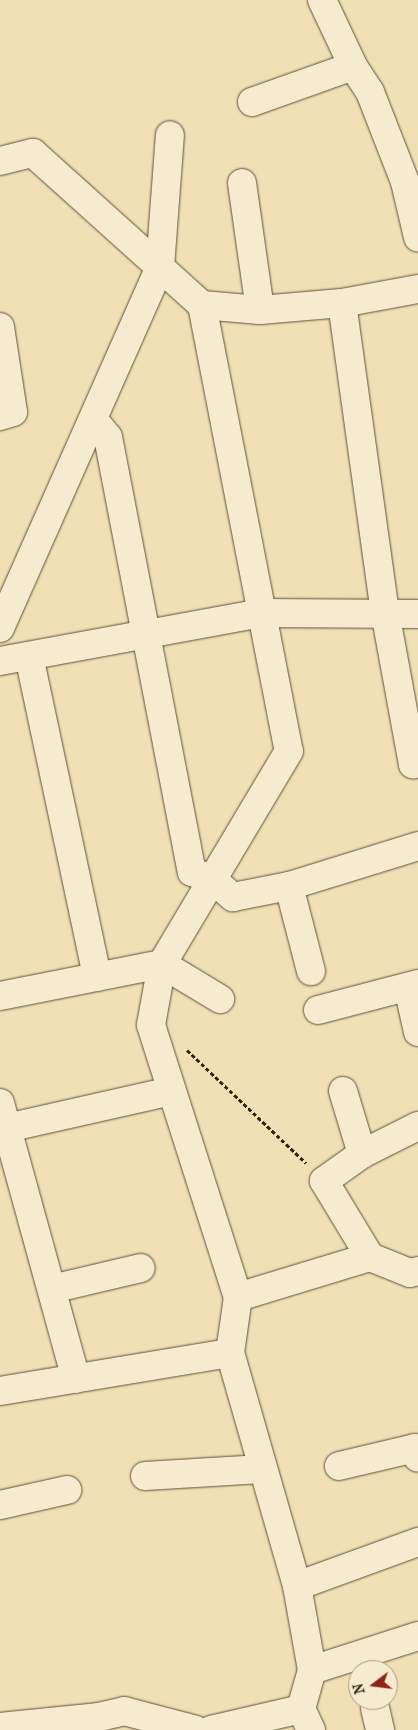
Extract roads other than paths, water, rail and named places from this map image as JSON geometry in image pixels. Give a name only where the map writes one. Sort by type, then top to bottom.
[{"type":"street","points":[[322,0],[353,66],[370,92],[411,180],[418,237]]},
{"type":"street","points":[[252,102],[353,66]]},
{"type":"street","points":[[0,628],[94,420],[160,267],[170,135]]},
{"type":"street","points":[[0,161],[32,153],[202,305],[289,751],[162,964],[150,1025],[238,1297],[230,1353],[297,1586],[312,1670],[306,1720],[219,1729]]},
{"type":"street","points":[[242,183],[260,310]]},
{"type":"street","points":[[202,305],[260,310],[342,303],[418,289]]},
{"type":"street","points":[[342,303],[385,612],[413,764],[418,763]]},
{"type":"street","points":[[0,327],[13,412],[0,416]]},
{"type":"street","points":[[94,420],[108,437],[192,872],[212,879],[233,897],[290,886],[418,846]]},
{"type":"street","points":[[0,661],[262,613],[385,612],[418,614]]},
{"type":"street","points":[[29,656],[97,977]]},
{"type":"street","points":[[290,886],[311,971]]},
{"type":"street","points":[[0,996],[162,964],[220,999]]},
{"type":"street","points":[[318,1010],[413,985],[418,1032]]},
{"type":"street","points":[[76,1379],[4,1116],[171,1091]]},
{"type":"street","points":[[343,1091],[362,1154]]},
{"type":"street","points":[[370,1258],[324,1181],[362,1154],[418,1126]]},
{"type":"street","points":[[238,1297],[370,1258],[410,1273],[418,1271]]},
{"type":"street","points":[[52,1290],[141,1268]]},
{"type":"street","points":[[0,1391],[230,1353]]},
{"type":"street","points":[[339,1466],[415,1448],[418,1458]]},
{"type":"street","points":[[145,1476],[262,1469]]},
{"type":"street","points":[[0,1505],[67,1490]]},
{"type":"street","points":[[297,1586],[418,1542]]},
{"type":"street","points":[[312,1670],[418,1636]]},
{"type":"street","points":[[0,1727],[102,1723],[124,1711],[196,1730]]}]
